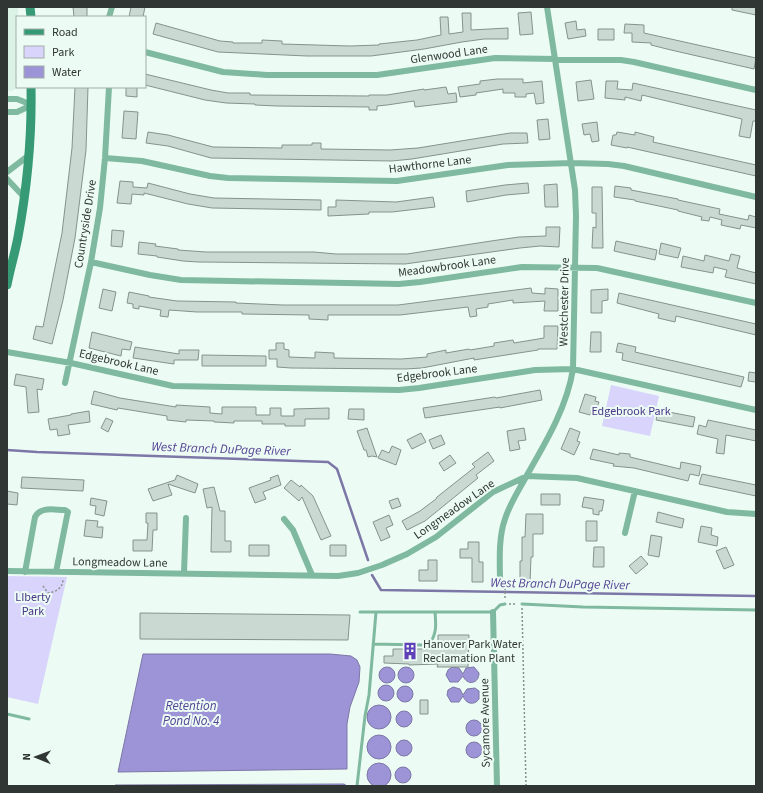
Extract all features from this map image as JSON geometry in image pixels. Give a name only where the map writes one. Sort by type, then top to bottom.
[{"type":"main road","points":[[7,285],[18,238],[24,197],[32,105],[32,88]]},
{"type":"street","name":"Westchester Drive","points":[[503,585],[500,541],[504,519],[513,498],[563,407],[573,369],[576,216],[572,163],[547,7]]},
{"type":"street","name":"Glenwood Lane","points":[[146,52],[222,72],[267,75],[378,75],[495,58],[621,60],[756,90]]},
{"type":"street","name":"Countryside Drive","points":[[71,363],[100,208],[105,158],[109,88]]},
{"type":"street","points":[[7,99],[17,99],[32,105]]},
{"type":"street","points":[[7,112],[17,112],[32,105]]},
{"type":"street","points":[[7,172],[28,156]]},
{"type":"street","name":"Hawthorne Lane","points":[[105,158],[142,161],[210,176],[373,181],[397,181],[508,165],[572,163],[608,164],[624,166],[756,197]]},
{"type":"street","points":[[7,179],[24,197]]},
{"type":"street","name":"Meadowbrook Lane","points":[[91,262],[181,280],[399,284],[522,267],[597,268],[756,303]]},
{"type":"street","name":"Edgebrook Lane","points":[[7,352],[71,363],[173,386],[386,390],[419,388],[535,370],[573,369],[756,410]]},
{"type":"street","name":"Edgebrook Lane","points":[[66,383],[71,363]]},
{"type":"street","name":"Longmeadow Lane","points":[[7,571],[338,576],[358,573],[382,565],[407,554],[436,537],[493,492],[526,476],[576,478],[635,490],[727,512],[756,514]]},
{"type":"street","points":[[625,533],[635,490]]},
{"type":"street","name":"Longmeadow Lane","points":[[25,572],[35,516],[37,512],[43,509],[65,510],[68,512],[56,572]]},
{"type":"street","name":"Longmeadow Lane","points":[[184,573],[186,518]]},
{"type":"street","points":[[284,520],[293,530],[312,575]]},
{"type":"street","name":"Sycamore Avenue","points":[[493,612],[497,786]]},
{"type":"lane","points":[[360,612],[493,612],[500,605],[505,604]]},
{"type":"lane","points":[[522,604],[598,608],[756,610]]},
{"type":"lane","points":[[357,786],[365,716],[370,695],[376,612]]},
{"type":"lane","points":[[373,644],[423,645],[430,643],[436,630],[435,612]]},
{"type":"lane","points":[[7,714],[29,719]]},
{"type":"path","points":[[43,586],[48,593],[55,592],[61,587],[63,577]]},
{"type":"path","points":[[503,585],[505,604],[522,604],[526,786]]},
{"type":"shaded area","points":[[7,7],[18,7],[18,16],[16,16],[16,88],[12,91],[7,91]]},
{"type":"green space","name":"Edgebrook Park","points":[[611,385],[659,396],[650,436],[602,426]]},
{"type":"green space","name":"LIberty Park","points":[[7,576],[67,577],[38,704],[7,697]]},
{"type":"water","name":"Retention Pond No. 4","points":[[143,654],[330,654],[351,656],[357,660],[360,667],[359,682],[350,707],[347,724],[347,769],[118,772]]},
{"type":"water","points":[[384,667],[390,667],[395,672],[393,681],[390,683],[384,683],[379,678],[379,672]]},
{"type":"water","points":[[403,667],[409,667],[414,672],[412,681],[409,683],[403,683],[398,678],[398,672]]},
{"type":"water","points":[[452,667],[459,668],[463,674],[466,668],[474,667],[479,673],[477,680],[470,682],[463,676],[458,682],[450,682],[446,675],[448,670]]},
{"type":"water","points":[[383,685],[389,685],[394,690],[392,699],[389,701],[383,701],[378,696],[378,690]]},
{"type":"water","points":[[402,686],[408,686],[413,691],[411,700],[408,702],[402,702],[397,697],[397,691]]},
{"type":"water","points":[[453,687],[460,689],[463,695],[467,689],[475,688],[479,691],[479,699],[475,703],[470,703],[464,699],[463,696],[459,702],[451,702],[447,695],[448,690]]},
{"type":"water","points":[[379,705],[387,709],[391,717],[387,725],[379,729],[371,725],[367,717],[371,709]]},
{"type":"water","points":[[401,711],[407,711],[412,716],[410,725],[407,727],[401,727],[396,722],[396,716]]},
{"type":"water","points":[[471,720],[477,720],[482,725],[480,734],[477,736],[471,736],[466,731],[466,725]]},
{"type":"water","points":[[379,735],[387,739],[391,747],[387,755],[379,759],[371,755],[367,747],[371,739]]},
{"type":"water","points":[[401,740],[407,740],[412,745],[410,754],[407,756],[401,756],[396,751],[396,745]]},
{"type":"water","points":[[471,742],[477,742],[482,747],[480,756],[477,758],[471,758],[466,753],[466,747]]},
{"type":"water","points":[[379,763],[387,767],[391,775],[387,783],[379,787],[371,783],[367,775],[371,767]]},
{"type":"water","points":[[400,767],[406,767],[411,772],[409,781],[406,783],[400,783],[395,778],[395,772]]},
{"type":"water","points":[[344,784],[347,786],[115,786],[115,785]]},
{"type":"building","points":[[73,7],[87,7],[87,16],[74,16]]},
{"type":"building","points":[[131,7],[145,7],[143,16],[129,16]]},
{"type":"building","points":[[732,7],[756,7],[756,15],[732,10]]},
{"type":"building","points":[[531,12],[533,34],[520,35],[518,13]]},
{"type":"building","points":[[462,13],[471,13],[471,30],[508,28],[508,39],[484,39],[371,56],[307,56],[218,52],[153,34],[156,23],[220,41],[233,43],[262,43],[262,40],[282,41],[282,44],[350,46],[379,45],[441,35],[440,17],[448,17],[449,34],[463,32]]},
{"type":"building","points":[[576,21],[577,30],[585,29],[586,36],[568,39],[565,23]]},
{"type":"building","points":[[625,24],[644,25],[644,33],[756,58],[754,69],[651,45],[651,43],[632,42],[632,33],[624,33]]},
{"type":"building","points":[[598,29],[614,29],[614,40],[598,40]]},
{"type":"building","points":[[146,74],[211,90],[228,93],[250,93],[250,95],[369,96],[446,87],[448,94],[456,93],[457,102],[415,107],[414,101],[377,106],[377,110],[369,110],[369,107],[277,106],[226,103],[205,100],[146,85]]},
{"type":"building","points":[[497,79],[523,79],[523,83],[542,81],[544,103],[536,104],[534,93],[526,94],[526,97],[515,97],[515,93],[503,93],[503,89],[460,97],[458,87],[480,84],[480,81]]},
{"type":"building","points":[[591,80],[594,99],[578,101],[576,82]]},
{"type":"building","points":[[606,81],[618,81],[617,89],[632,90],[633,83],[756,110],[756,121],[753,121],[750,138],[739,136],[742,119],[642,95],[641,101],[625,97],[625,100],[605,98]]},
{"type":"building","points":[[75,88],[88,88],[86,150],[75,238],[63,300],[52,344],[33,339],[36,326],[43,327],[62,233],[72,148]]},
{"type":"building","points":[[126,88],[137,88],[137,97],[126,96]]},
{"type":"building","points":[[124,111],[138,112],[136,139],[122,138]]},
{"type":"building","points":[[548,119],[550,139],[539,140],[537,120]]},
{"type":"building","points":[[597,122],[599,141],[592,142],[590,134],[584,135],[582,124]]},
{"type":"building","points":[[148,132],[168,135],[213,147],[282,148],[282,145],[312,145],[312,143],[321,143],[321,149],[390,150],[418,148],[510,133],[527,133],[528,143],[503,144],[392,161],[211,158],[168,146],[146,143]]},
{"type":"building","points":[[617,132],[635,135],[635,132],[654,137],[653,142],[756,165],[756,176],[627,147],[611,145],[613,135],[616,135]]},
{"type":"building","points":[[120,181],[133,182],[133,187],[147,188],[148,183],[190,194],[214,198],[321,200],[321,210],[212,208],[188,204],[144,193],[144,195],[132,194],[131,204],[117,203]]},
{"type":"building","points":[[528,183],[529,193],[506,195],[467,202],[466,191]]},
{"type":"building","points":[[557,184],[558,207],[545,207],[544,185]]},
{"type":"building","points":[[615,186],[631,188],[631,190],[720,209],[719,214],[748,220],[749,215],[756,217],[756,228],[741,225],[740,229],[721,225],[722,220],[710,217],[709,221],[701,220],[702,217],[678,210],[635,200],[614,197]]},
{"type":"building","points":[[592,187],[602,187],[603,248],[592,248],[593,227],[596,228],[596,213],[592,213]]},
{"type":"building","points":[[433,197],[435,207],[392,212],[369,212],[369,214],[328,216],[328,207],[336,207],[336,200],[396,202]]},
{"type":"building","points":[[546,227],[560,227],[559,247],[540,246],[520,248],[405,264],[198,262],[138,254],[139,242],[156,244],[155,246],[178,250],[206,252],[407,254],[519,237],[546,236]]},
{"type":"building","points":[[112,230],[124,231],[122,247],[111,246]]},
{"type":"building","points":[[616,241],[657,250],[655,260],[614,251]]},
{"type":"building","points":[[661,243],[681,248],[678,258],[659,254]]},
{"type":"building","points":[[731,254],[740,256],[737,268],[756,273],[756,284],[725,277],[727,270],[714,267],[713,273],[681,267],[683,256],[704,261],[705,255],[729,261]]},
{"type":"building","points":[[531,288],[532,293],[545,294],[545,288],[558,289],[558,311],[544,311],[545,301],[513,303],[513,300],[488,304],[488,307],[476,309],[477,316],[470,317],[468,307],[400,315],[328,315],[328,320],[309,319],[309,315],[242,314],[242,312],[197,312],[169,310],[168,317],[160,316],[161,310],[139,306],[139,309],[133,308],[133,304],[127,303],[129,292],[149,297],[177,301],[236,302],[283,305],[398,305]]},
{"type":"building","points":[[103,289],[116,292],[112,311],[99,308]]},
{"type":"building","points":[[608,289],[608,300],[602,301],[602,313],[591,313],[591,290]]},
{"type":"building","points":[[619,293],[756,324],[756,335],[676,316],[675,322],[658,318],[659,314],[617,303]]},
{"type":"building","points":[[544,326],[558,326],[557,349],[538,349],[474,360],[474,358],[422,368],[291,368],[277,367],[277,359],[269,359],[269,350],[276,350],[276,343],[284,343],[284,349],[289,350],[289,357],[315,358],[315,352],[334,353],[334,358],[401,359],[427,357],[427,354],[446,350],[446,353],[494,346],[494,343],[513,340],[514,343],[544,338]]},
{"type":"building","points":[[92,332],[132,342],[130,350],[122,349],[121,356],[89,348]]},
{"type":"building","points":[[591,332],[601,332],[601,352],[590,352]]},
{"type":"building","points":[[618,343],[636,347],[635,352],[744,377],[741,387],[622,360],[623,353],[616,352]]},
{"type":"building","points":[[135,347],[179,354],[179,350],[199,350],[198,360],[174,360],[174,364],[133,358]]},
{"type":"building","points":[[202,355],[266,356],[266,366],[202,366]]},
{"type":"building","points":[[749,372],[756,373],[756,382],[748,381]]},
{"type":"building","points":[[16,374],[44,379],[42,390],[37,389],[39,412],[28,413],[26,387],[14,385]]},
{"type":"building","points":[[540,390],[542,400],[500,408],[425,418],[423,408],[496,398]]},
{"type":"building","points":[[94,391],[120,398],[176,407],[176,405],[210,407],[210,413],[222,414],[222,407],[256,407],[256,415],[270,415],[270,408],[281,408],[281,416],[294,416],[294,409],[329,408],[329,419],[305,419],[305,426],[262,424],[262,421],[234,421],[234,423],[167,420],[167,416],[118,408],[117,410],[91,404]]},
{"type":"building","points":[[585,394],[596,397],[595,401],[599,402],[596,411],[592,409],[590,415],[579,412]]},
{"type":"building","points":[[349,409],[364,409],[364,420],[348,419]]},
{"type":"building","points":[[658,410],[695,417],[693,427],[656,420]]},
{"type":"building","points":[[89,411],[90,422],[68,425],[70,434],[58,436],[57,429],[50,430],[48,419]]},
{"type":"building","points":[[106,418],[113,421],[108,432],[101,428]]},
{"type":"building","points":[[708,420],[756,430],[756,441],[726,435],[724,454],[716,453],[718,439],[697,434],[699,425],[706,427]]},
{"type":"building","points":[[367,428],[377,457],[368,457],[357,431]]},
{"type":"building","points":[[524,428],[526,440],[518,441],[520,449],[510,451],[507,431]]},
{"type":"building","points":[[570,428],[580,432],[577,441],[580,442],[574,455],[561,449]]},
{"type":"building","points":[[421,433],[426,442],[412,449],[407,440]]},
{"type":"building","points":[[441,435],[445,444],[433,449],[429,440]]},
{"type":"building","points":[[392,446],[401,450],[396,465],[378,458],[382,450],[389,453]]},
{"type":"building","points":[[593,449],[619,455],[619,453],[630,454],[630,457],[680,469],[681,462],[701,466],[699,476],[690,474],[688,481],[634,468],[613,466],[614,464],[590,459]]},
{"type":"building","points":[[488,452],[494,461],[476,475],[478,478],[425,521],[407,530],[402,521],[420,511],[436,499],[475,467],[472,464]]},
{"type":"building","points":[[450,455],[456,463],[444,471],[439,463]]},
{"type":"building","points":[[702,474],[756,485],[756,496],[699,484]]},
{"type":"building","points":[[177,475],[198,484],[195,493],[168,484],[172,495],[153,501],[148,489],[175,480]]},
{"type":"building","points":[[278,475],[281,485],[263,492],[266,499],[255,503],[249,488],[271,480],[270,478]]},
{"type":"building","points":[[22,477],[84,480],[83,491],[21,488]]},
{"type":"building","points":[[291,480],[300,487],[301,485],[313,496],[331,536],[321,540],[302,497],[299,501],[284,488]]},
{"type":"building","points":[[214,487],[220,511],[225,511],[225,541],[231,541],[231,552],[211,552],[212,507],[207,508],[203,489]]},
{"type":"building","points":[[7,491],[18,493],[17,505],[7,504]]},
{"type":"building","points":[[541,494],[560,494],[560,505],[541,505]]},
{"type":"building","points":[[584,497],[604,500],[602,511],[599,511],[599,515],[593,514],[593,509],[582,507]]},
{"type":"building","points":[[91,498],[107,501],[104,516],[95,514],[96,506],[90,505]]},
{"type":"building","points":[[398,498],[401,506],[392,509],[389,501]]},
{"type":"building","points":[[658,512],[684,519],[682,528],[656,522]]},
{"type":"building","points":[[146,513],[157,513],[157,530],[153,530],[152,551],[133,551],[133,540],[147,540],[148,523],[146,523]]},
{"type":"building","points":[[526,514],[543,514],[543,534],[533,534],[533,557],[531,557],[530,583],[520,583],[522,537],[525,537]]},
{"type":"building","points":[[389,515],[393,525],[386,528],[390,537],[381,541],[373,522]]},
{"type":"building","points":[[86,520],[98,521],[97,527],[103,527],[102,538],[84,536]]},
{"type":"building","points":[[586,521],[597,521],[597,541],[586,541]]},
{"type":"building","points":[[701,526],[712,528],[711,535],[718,537],[717,546],[698,542]]},
{"type":"building","points":[[651,535],[662,537],[659,557],[648,555]]},
{"type":"building","points":[[468,542],[479,542],[479,562],[483,562],[483,582],[472,582],[472,558],[460,558],[460,549],[468,549]]},
{"type":"building","points":[[249,545],[269,545],[269,556],[249,556]]},
{"type":"building","points":[[330,545],[346,545],[346,556],[330,556]]},
{"type":"building","points":[[594,547],[604,547],[604,567],[593,567]]},
{"type":"building","points":[[726,547],[734,565],[724,569],[716,551]]},
{"type":"building","points":[[641,556],[648,564],[636,574],[629,566]]},
{"type":"building","points":[[428,560],[437,560],[437,581],[419,581],[419,570],[428,570]]},
{"type":"building","points":[[140,613],[350,615],[348,640],[140,639]]},
{"type":"building","name":"Hanover Park Water Reclamation Plant","points":[[438,635],[469,635],[468,667],[437,667],[438,664],[409,665],[384,663],[384,656],[393,656],[393,649],[438,649]]},
{"type":"building","points":[[420,700],[428,700],[428,714],[420,714]]},
{"type":"waterway","name":"West Branch DuPage River","points":[[7,450],[328,462],[337,469],[368,560]]},
{"type":"waterway","name":"West Branch DuPage River","points":[[372,575],[381,590],[756,596]]},
{"type":"place","name":"Hanover Park Water Reclamation Plant","points":[[410,651]]}]
